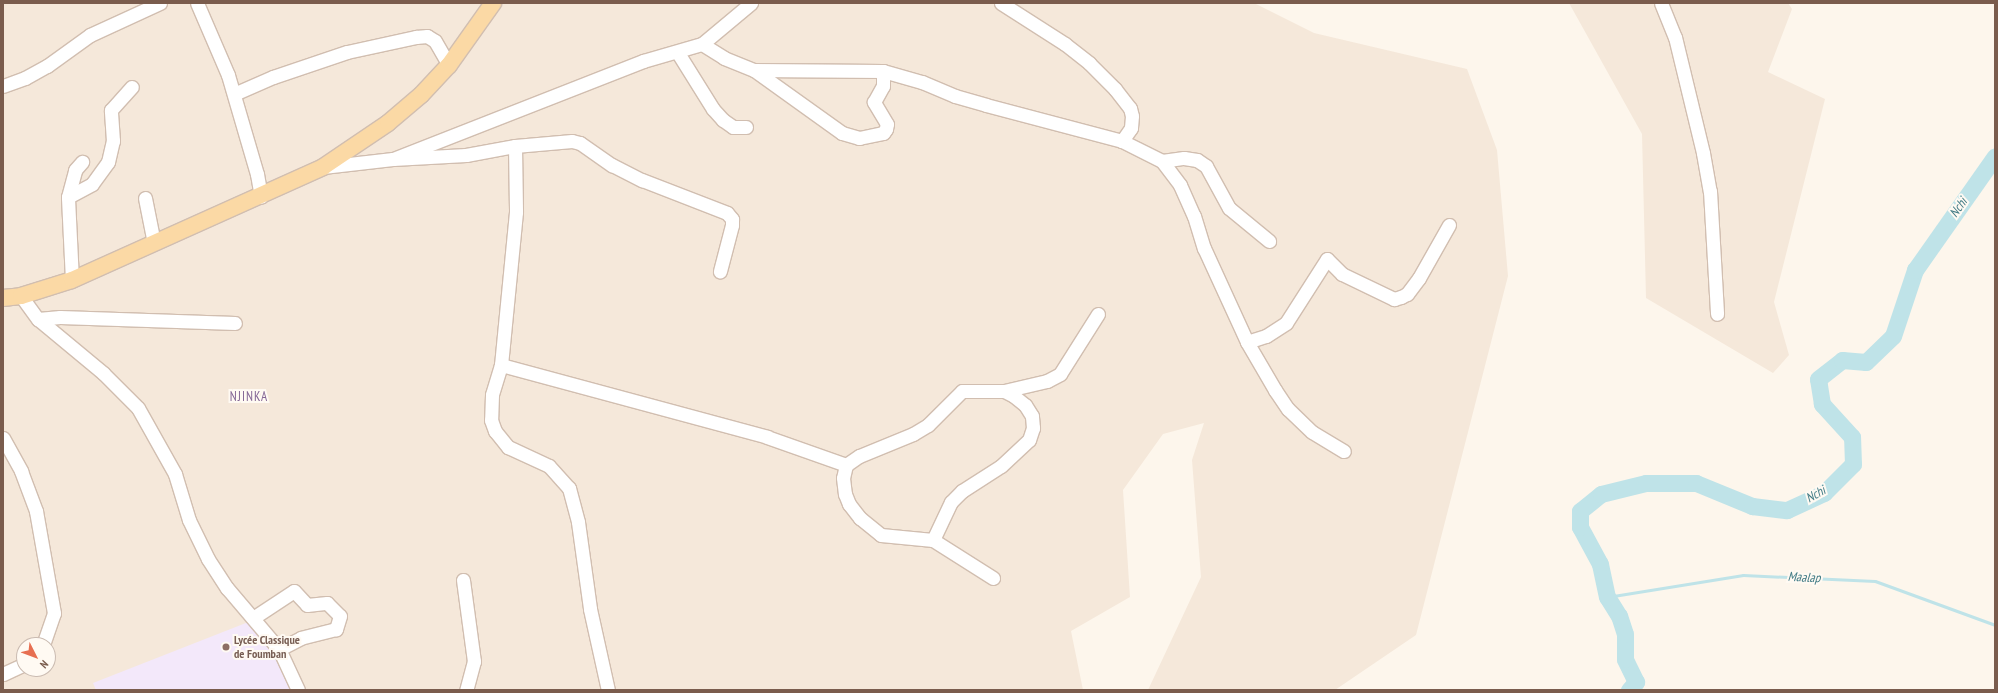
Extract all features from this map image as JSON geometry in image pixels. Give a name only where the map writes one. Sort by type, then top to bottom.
[{"type":"main road","points":[[3,300],[72,280],[323,167],[403,111],[449,65],[493,3]]},
{"type":"street","points":[[3,86],[24,78],[47,66],[90,35],[160,3]]},
{"type":"street","points":[[197,3],[222,58],[234,94],[257,174],[261,196]]},
{"type":"street","points":[[392,159],[643,61],[678,53],[702,44],[751,3]]},
{"type":"street","points":[[1002,3],[1065,44],[1089,63],[1115,89],[1130,108],[1132,116],[1131,128],[1122,141]]},
{"type":"street","points":[[1661,3],[1675,37],[1703,154],[1710,191],[1717,314]]},
{"type":"street","points":[[234,94],[273,77],[347,52],[416,37],[427,36],[435,41],[449,65]]},
{"type":"street","points":[[702,44],[724,58],[754,70],[842,132],[859,138],[882,133],[886,129],[887,124],[874,102],[883,86],[883,71]]},
{"type":"street","points":[[678,53],[713,109],[723,120],[733,127],[746,127]]},
{"type":"street","points":[[754,70],[883,71],[922,82],[955,96],[1122,141],[1162,161],[1186,196],[1204,248],[1248,342],[1288,409],[1312,432],[1344,451]]},
{"type":"street","points":[[68,197],[92,184],[108,162],[113,141],[111,110],[132,87]]},
{"type":"street","points":[[323,167],[392,159],[466,155],[516,146],[572,141],[580,143],[612,165],[642,180],[727,213],[732,219],[732,225],[720,271]]},
{"type":"street","points":[[516,146],[516,212],[501,365],[492,395],[491,420],[495,431],[508,447],[549,466],[569,488],[578,522],[590,609],[608,690]]},
{"type":"street","points":[[1162,161],[1184,158],[1197,160],[1206,166],[1229,208],[1268,241]]},
{"type":"street","points":[[72,280],[68,197],[71,181],[82,162]]},
{"type":"street","points":[[145,198],[154,243]]},
{"type":"street","points":[[1248,342],[1266,336],[1286,323],[1327,259],[1342,274],[1394,299],[1401,298],[1407,294],[1418,278],[1449,225]]},
{"type":"street","points":[[21,296],[38,319],[103,373],[138,408],[175,474],[189,520],[208,559],[227,588],[279,649],[298,690]]},
{"type":"street","points":[[993,578],[933,540],[881,535],[860,518],[845,494],[844,478],[846,465],[859,456],[913,434],[928,425],[962,391],[1004,391],[1046,381],[1060,374],[1098,314]]},
{"type":"street","points":[[38,319],[60,317],[235,324]]},
{"type":"street","points":[[501,365],[767,437],[846,465]]},
{"type":"street","points":[[933,540],[951,502],[962,491],[1012,458],[1029,440],[1033,428],[1032,416],[1025,405],[1004,391]]},
{"type":"street","points":[[3,438],[21,471],[36,511],[54,613],[46,637]]},
{"type":"street","points":[[463,580],[474,662],[466,690]]},
{"type":"street","points":[[254,618],[294,592],[307,605],[327,603],[340,616],[336,629],[302,638],[279,649]]},
{"type":"street","points":[[3,674],[16,668]]},
{"type":"shaded area","points":[[3,3],[1254,3],[1314,33],[1467,69],[1497,150],[1508,276],[1416,635],[1335,690],[1148,690],[1201,577],[1192,460],[1204,423],[1163,434],[1123,490],[1130,597],[1071,631],[1083,690],[3,690]]},
{"type":"shaded area","points":[[1569,3],[1788,3],[1792,9],[1768,72],[1825,99],[1774,302],[1789,355],[1773,373],[1646,298],[1642,134]]},
{"type":"shaded area","name":"Lycée Classique de Foumban","points":[[251,621],[287,674],[292,690],[96,690],[93,683]]},
{"type":"waterway","name":"Nchi","points":[[1629,690],[1636,682],[1625,659],[1625,634],[1619,616],[1607,597],[1600,564],[1580,527],[1580,511],[1601,494],[1646,483],[1696,483],[1752,506],[1787,510],[1824,493],[1853,464],[1852,437],[1822,404],[1818,379],[1842,360],[1866,362],[1893,336],[1915,270],[1995,156]]},
{"type":"waterway","name":"Maalap","points":[[1607,597],[1743,575],[1875,581],[1995,625]]},
{"type":"place","name":"Lycée Classique de Foumban","points":[[226,647]]},
{"type":"district","name":"NJINKA","points":[[249,397]]}]
